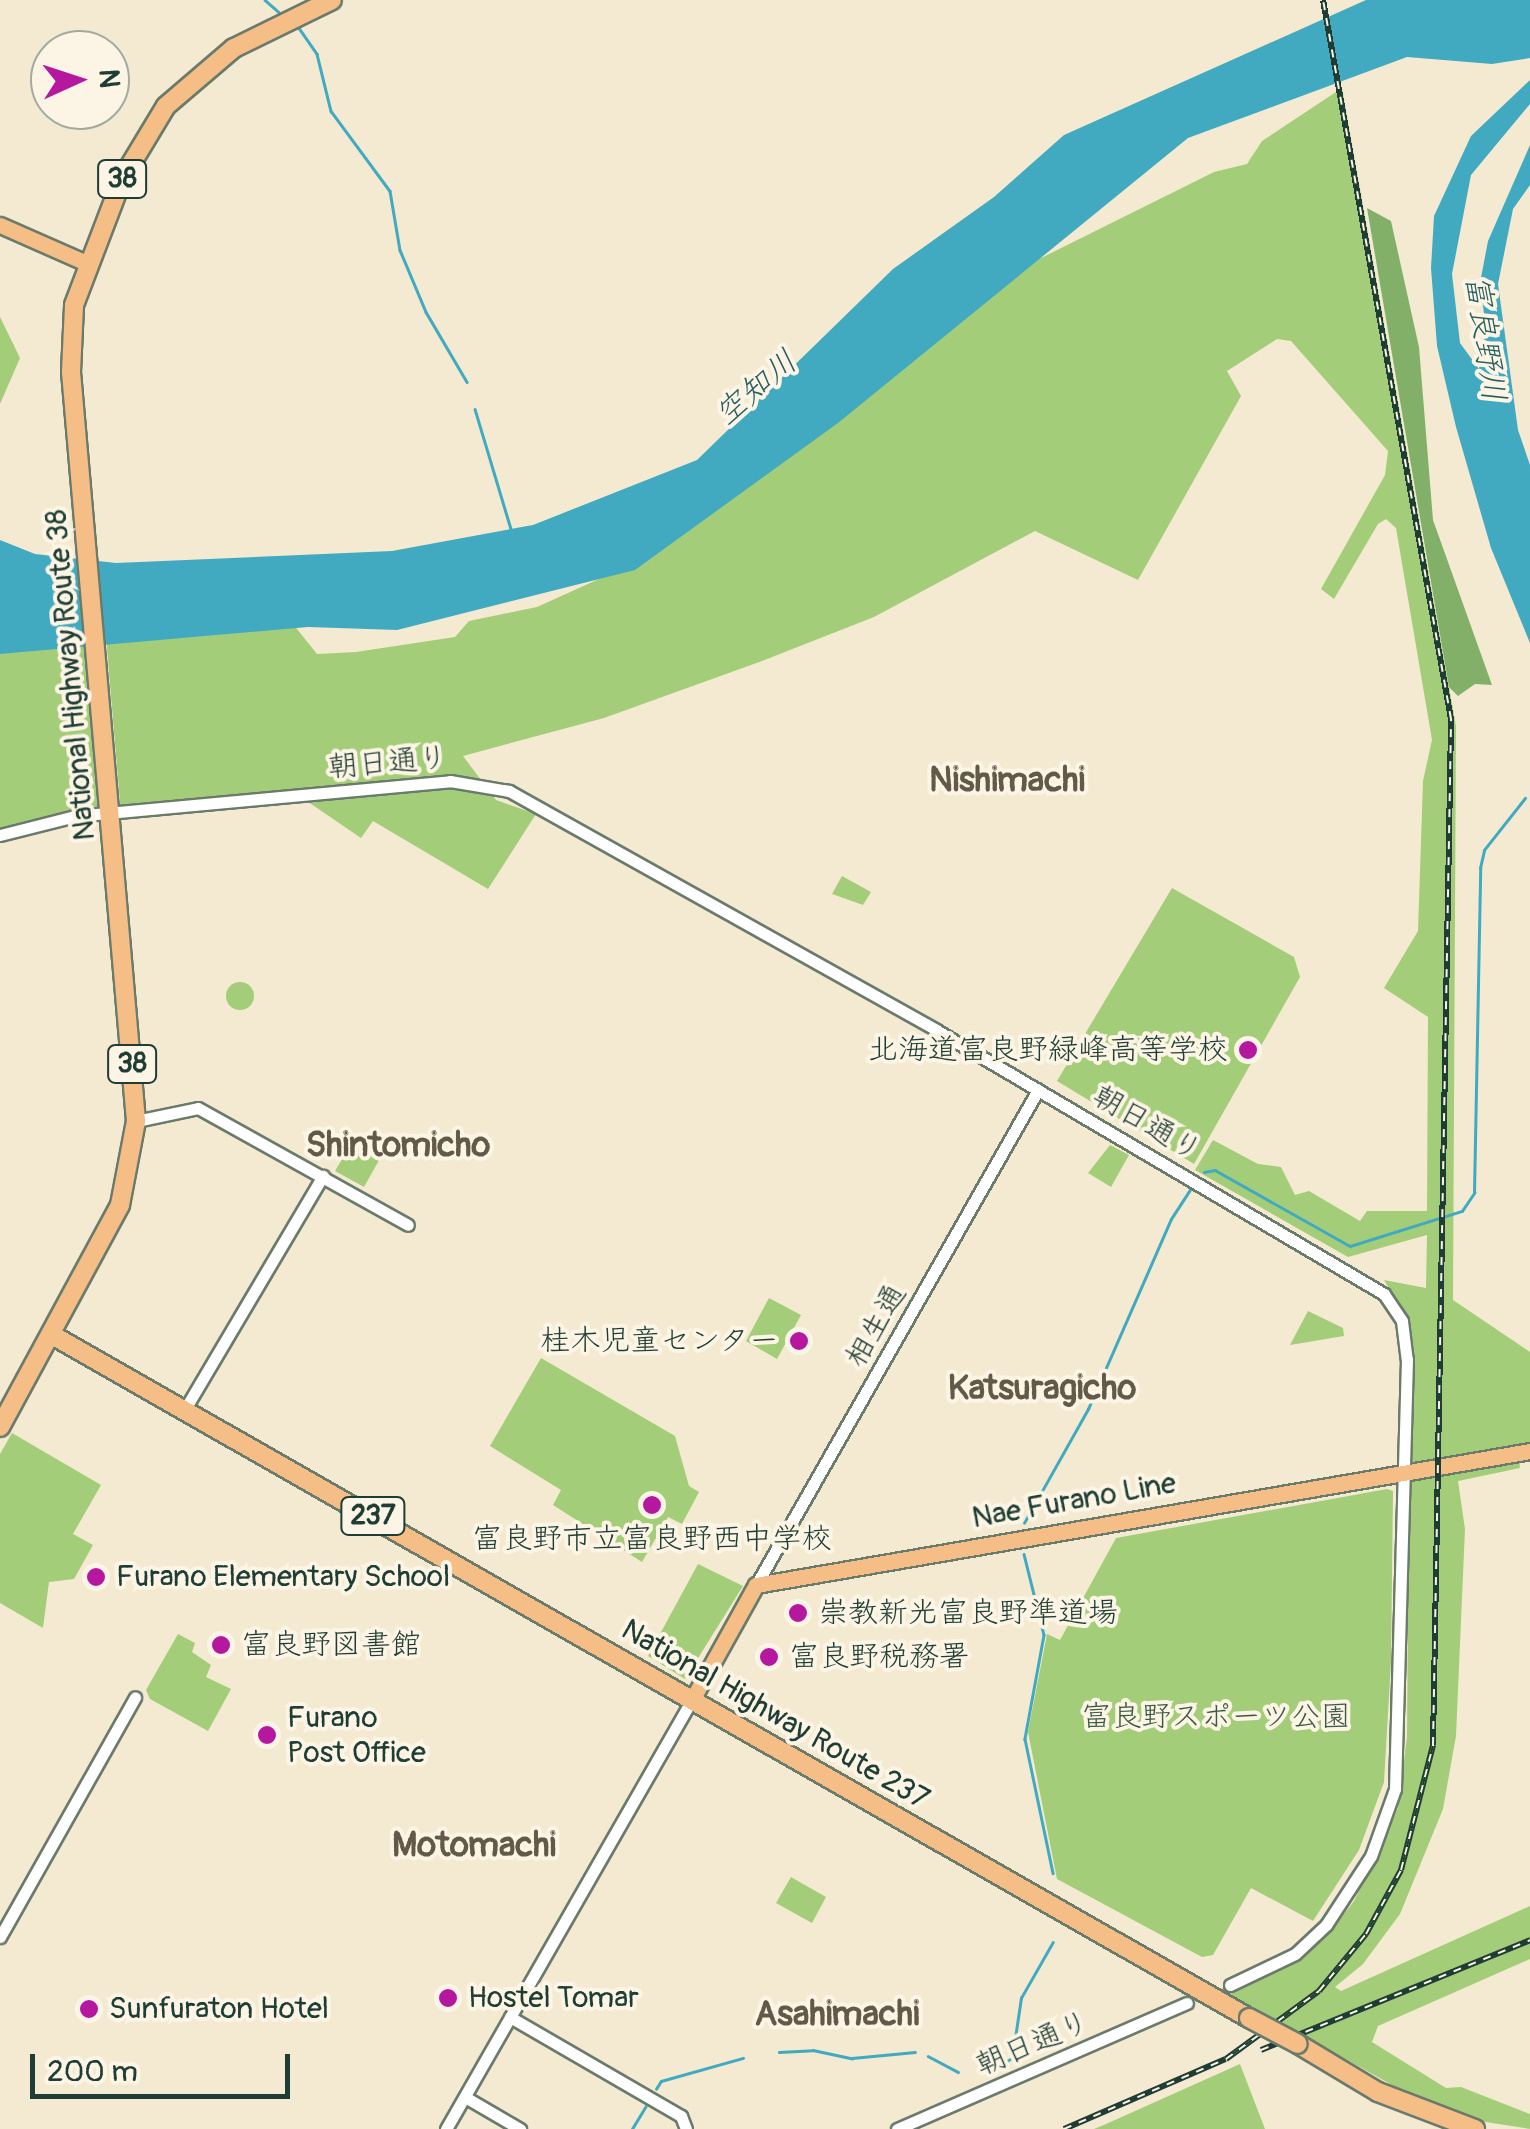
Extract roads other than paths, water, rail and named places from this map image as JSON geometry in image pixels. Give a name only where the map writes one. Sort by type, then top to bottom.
[{"type":"highway","name":"National Highway Route 38","points":[[0,1427],[120,1205],[136,1121],[70,347],[86,264],[137,149],[183,86],[234,48],[332,0]]},
{"type":"highway","name":"National Highway Route 237","points":[[52,1335],[1378,2092],[1475,2129]]},
{"type":"main road","points":[[0,225],[86,264]]},
{"type":"main road","name":"Nae Furano Line","points":[[756,1585],[1530,1451]]},
{"type":"main road","points":[[692,1698],[756,1585]]},
{"type":"street","name":"朝日通り","points":[[0,835],[111,814],[450,781],[510,791],[1038,1090],[1384,1294],[1402,1321],[1406,1348],[1401,1734],[1388,1812],[1372,1856],[1326,1925],[1295,1954],[1230,1985]]},
{"type":"street","name":"相生通","points":[[756,1585],[1038,1090]]},
{"type":"street","points":[[136,1121],[198,1108],[408,1225]]},
{"type":"street","points":[[185,1410],[323,1176]]},
{"type":"street","points":[[0,1938],[135,1697]]},
{"type":"street","points":[[446,2129],[692,1698]]},
{"type":"street","name":"朝日通り","points":[[898,2129],[1187,2003]]},
{"type":"street","points":[[510,2016],[681,2116],[686,2129]]},
{"type":"street","points":[[465,2097],[520,2129]]},
{"type":"water","points":[[1366,0],[1530,0],[1530,58],[1492,64],[1407,57],[1188,138],[838,423],[635,570],[397,630],[308,627],[0,654],[0,540],[35,554],[116,563],[392,551],[533,525],[697,460],[893,269],[994,197],[1064,135]]},
{"type":"water","name":"富良野川","points":[[1530,80],[1530,104],[1471,175],[1452,274],[1460,343],[1479,369],[1486,329],[1480,283],[1488,241],[1530,145],[1530,185],[1513,209],[1498,284],[1518,430],[1530,465],[1530,643],[1491,548],[1456,427],[1437,346],[1431,268],[1434,216],[1471,136]]},
{"type":"waterway","points":[[265,0],[279,12]]},
{"type":"waterway","points":[[299,28],[317,54],[331,111],[390,191],[400,250],[426,312],[467,382]]},
{"type":"waterway","points":[[475,409],[511,529]]},
{"type":"waterway","points":[[1204,1172],[1215,1170],[1350,1246],[1462,1211],[1474,1193],[1480,868],[1484,850],[1525,798]]},
{"type":"waterway","points":[[1024,1523],[1088,1409],[1171,1219],[1190,1190]]},
{"type":"waterway","points":[[1024,1554],[1044,1635],[1025,1739],[1053,1873]]},
{"type":"waterway","points":[[993,2069],[1012,2058],[1021,1998],[1053,1942]]},
{"type":"waterway","points":[[779,2052],[813,2050],[852,2058],[915,2052]]},
{"type":"waterway","points":[[928,2056],[958,2072]]},
{"type":"waterway","points":[[656,2089],[661,2081],[743,2058]]},
{"type":"waterway","points":[[632,2129],[645,2107]]},
{"type":"railway","points":[[1064,2129],[1226,2059],[1319,1991],[1366,1934],[1401,1870],[1433,1745],[1451,719],[1323,0]]},
{"type":"railway","points":[[1261,2050],[1530,1940]]},
{"type":"place","name":"北海道富良野緑峰高等学校","points":[[1248,1050]]},
{"type":"place","name":"桂木児童センター","points":[[799,1341]]},
{"type":"place","name":"富良野市立富良野西中学校","points":[[652,1505]]},
{"type":"place","name":"Furano Elementary School","points":[[96,1577]]},
{"type":"place","name":"崇教新光富良野準道場","points":[[798,1613]]},
{"type":"place","name":"富良野図書館","points":[[221,1645]]},
{"type":"place","name":"富良野税務署","points":[[769,1657]]},
{"type":"place","name":"Furano Post Office","points":[[267,1735]]},
{"type":"place","name":"Hostel Tomar","points":[[448,1998]]},
{"type":"place","name":"Sunfuraton Hotel","points":[[89,2009]]},
{"type":"district","name":"Nishimachi","points":[[1007,780]]},
{"type":"district","name":"Shintomicho","points":[[398,1145]]},
{"type":"district","name":"Katsuragicho","points":[[1042,1388]]},
{"type":"district","name":"Motomachi","points":[[474,1845]]},
{"type":"district","name":"Asahimachi","points":[[837,2014]]},
{"type":"water label","name":"空知川","points":[[756,388]]},
{"type":"park label","name":"富良野スポーツ公園","points":[[1216,1717]]}]
